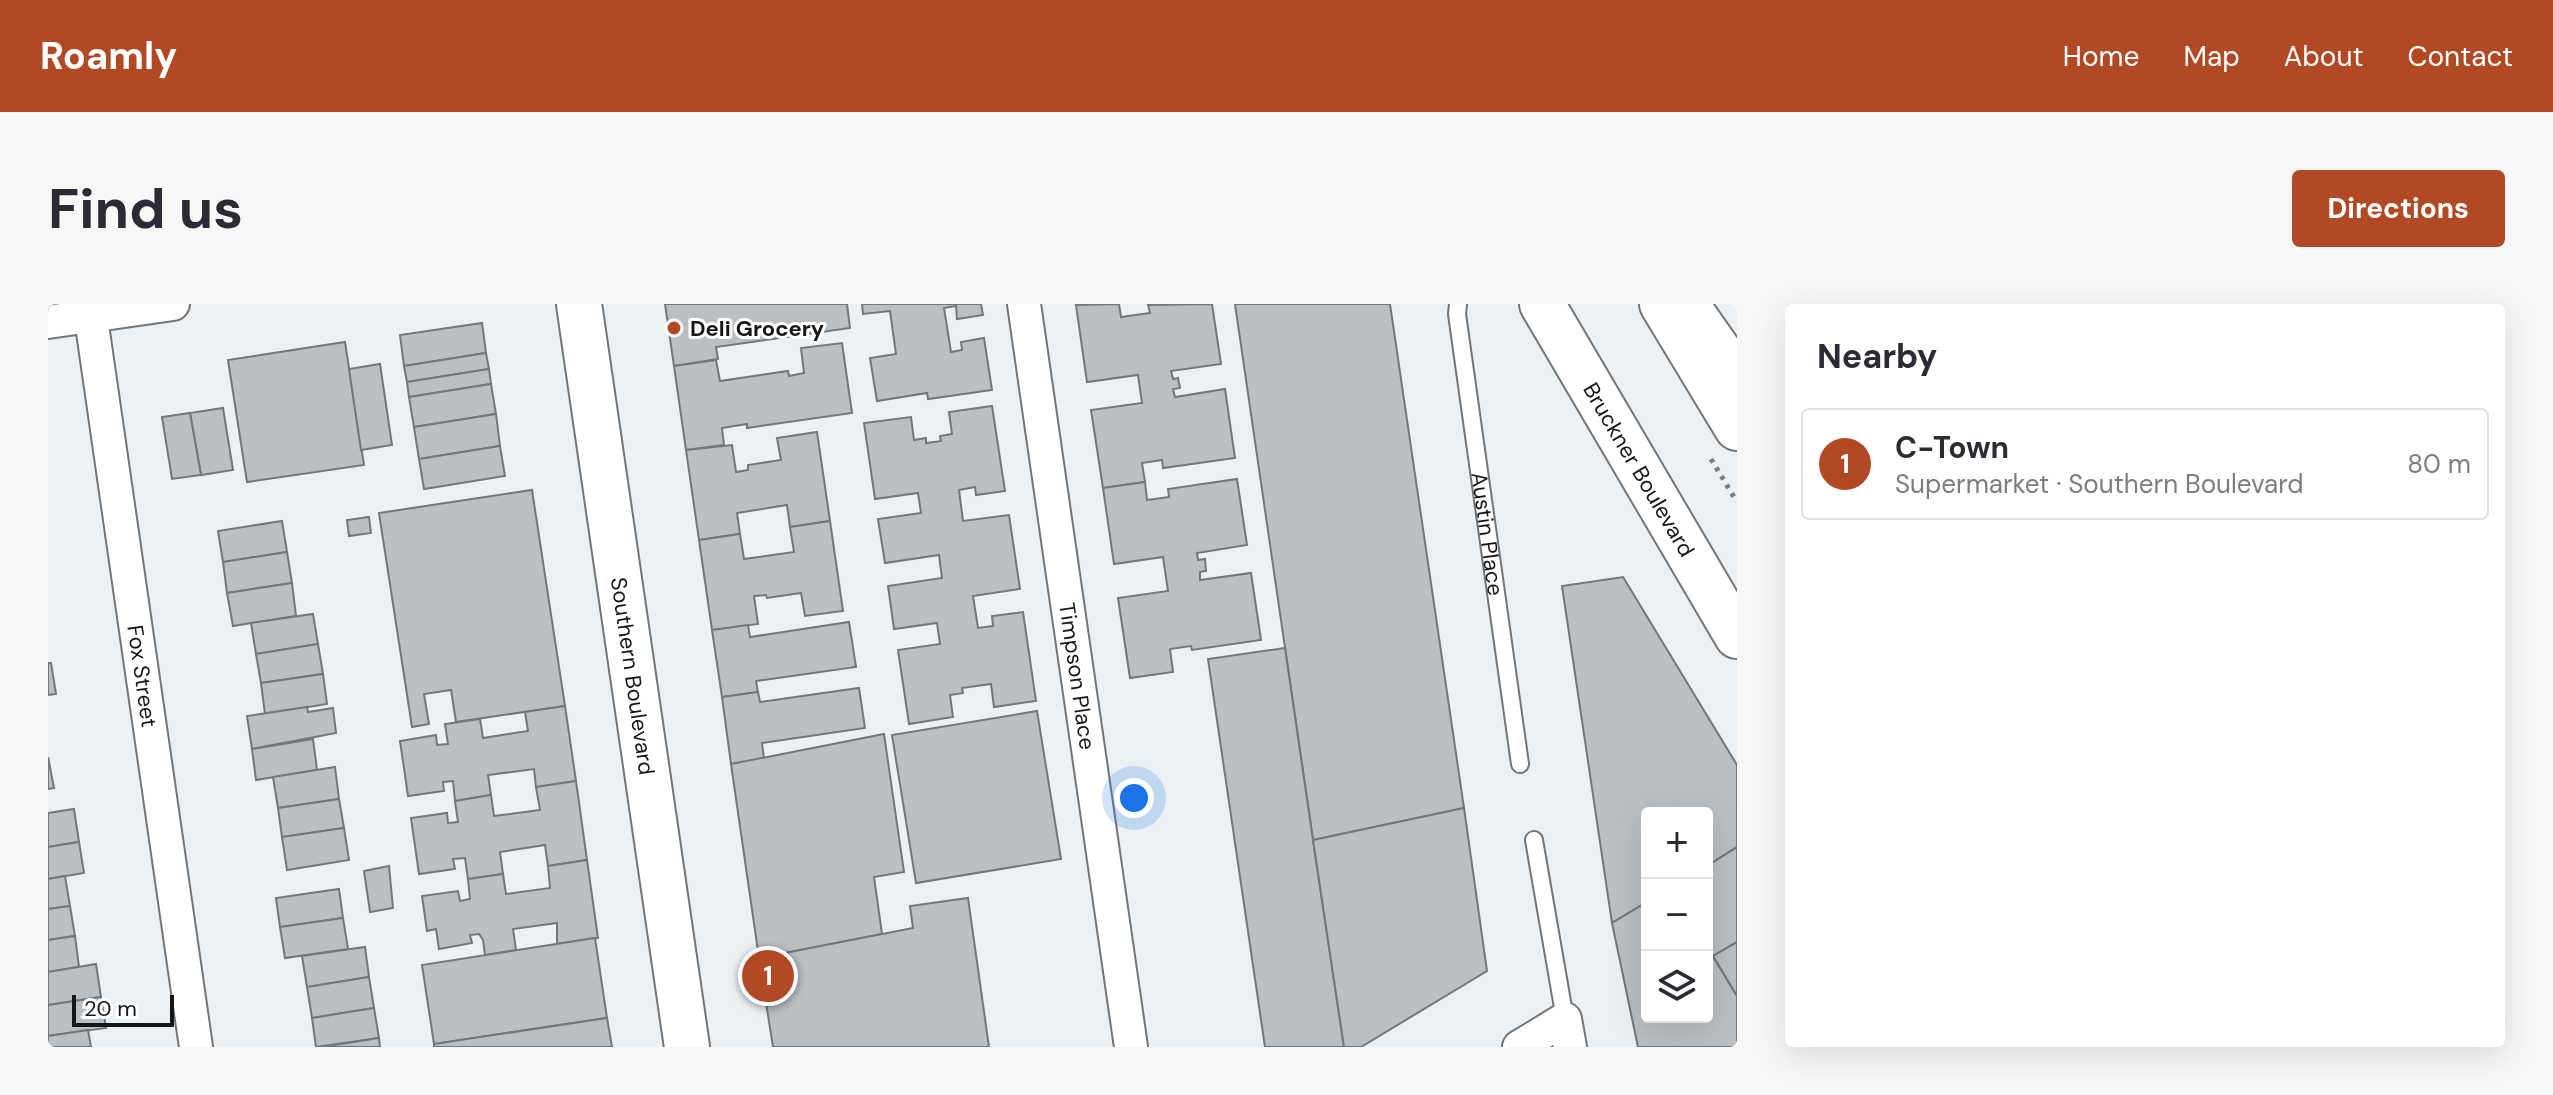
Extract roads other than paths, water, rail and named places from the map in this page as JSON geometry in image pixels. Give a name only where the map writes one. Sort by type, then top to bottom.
[{"type":"main road","name":"Southern Boulevard","points":[[579,304],[687,1047]]},
{"type":"main road","name":"Bruckner Boulevard","points":[[1542,304],[1737,636]]},
{"type":"main road","points":[[1662,304],[1737,428]]},
{"type":"main road","points":[[1686,304],[1737,377]]},
{"type":"main road","points":[[1700,304],[1737,369]]},
{"type":"street","points":[[48,322],[90,310],[173,304]]},
{"type":"street","name":"Timpson Place","points":[[1024,304],[1131,1047]]},
{"type":"street","name":"Fox Street","points":[[90,310],[196,1047]]},
{"type":"street","points":[[1519,1047],[1567,1033]]},
{"type":"lane","name":"Austin Place","points":[[1458,304],[1520,764]]},
{"type":"lane","points":[[1534,840],[1567,1033]]},
{"type":"place","name":"Deli Grocery","points":[[674,328]]},
{"type":"place","name":"C-Town","points":[[768,976]]}]
